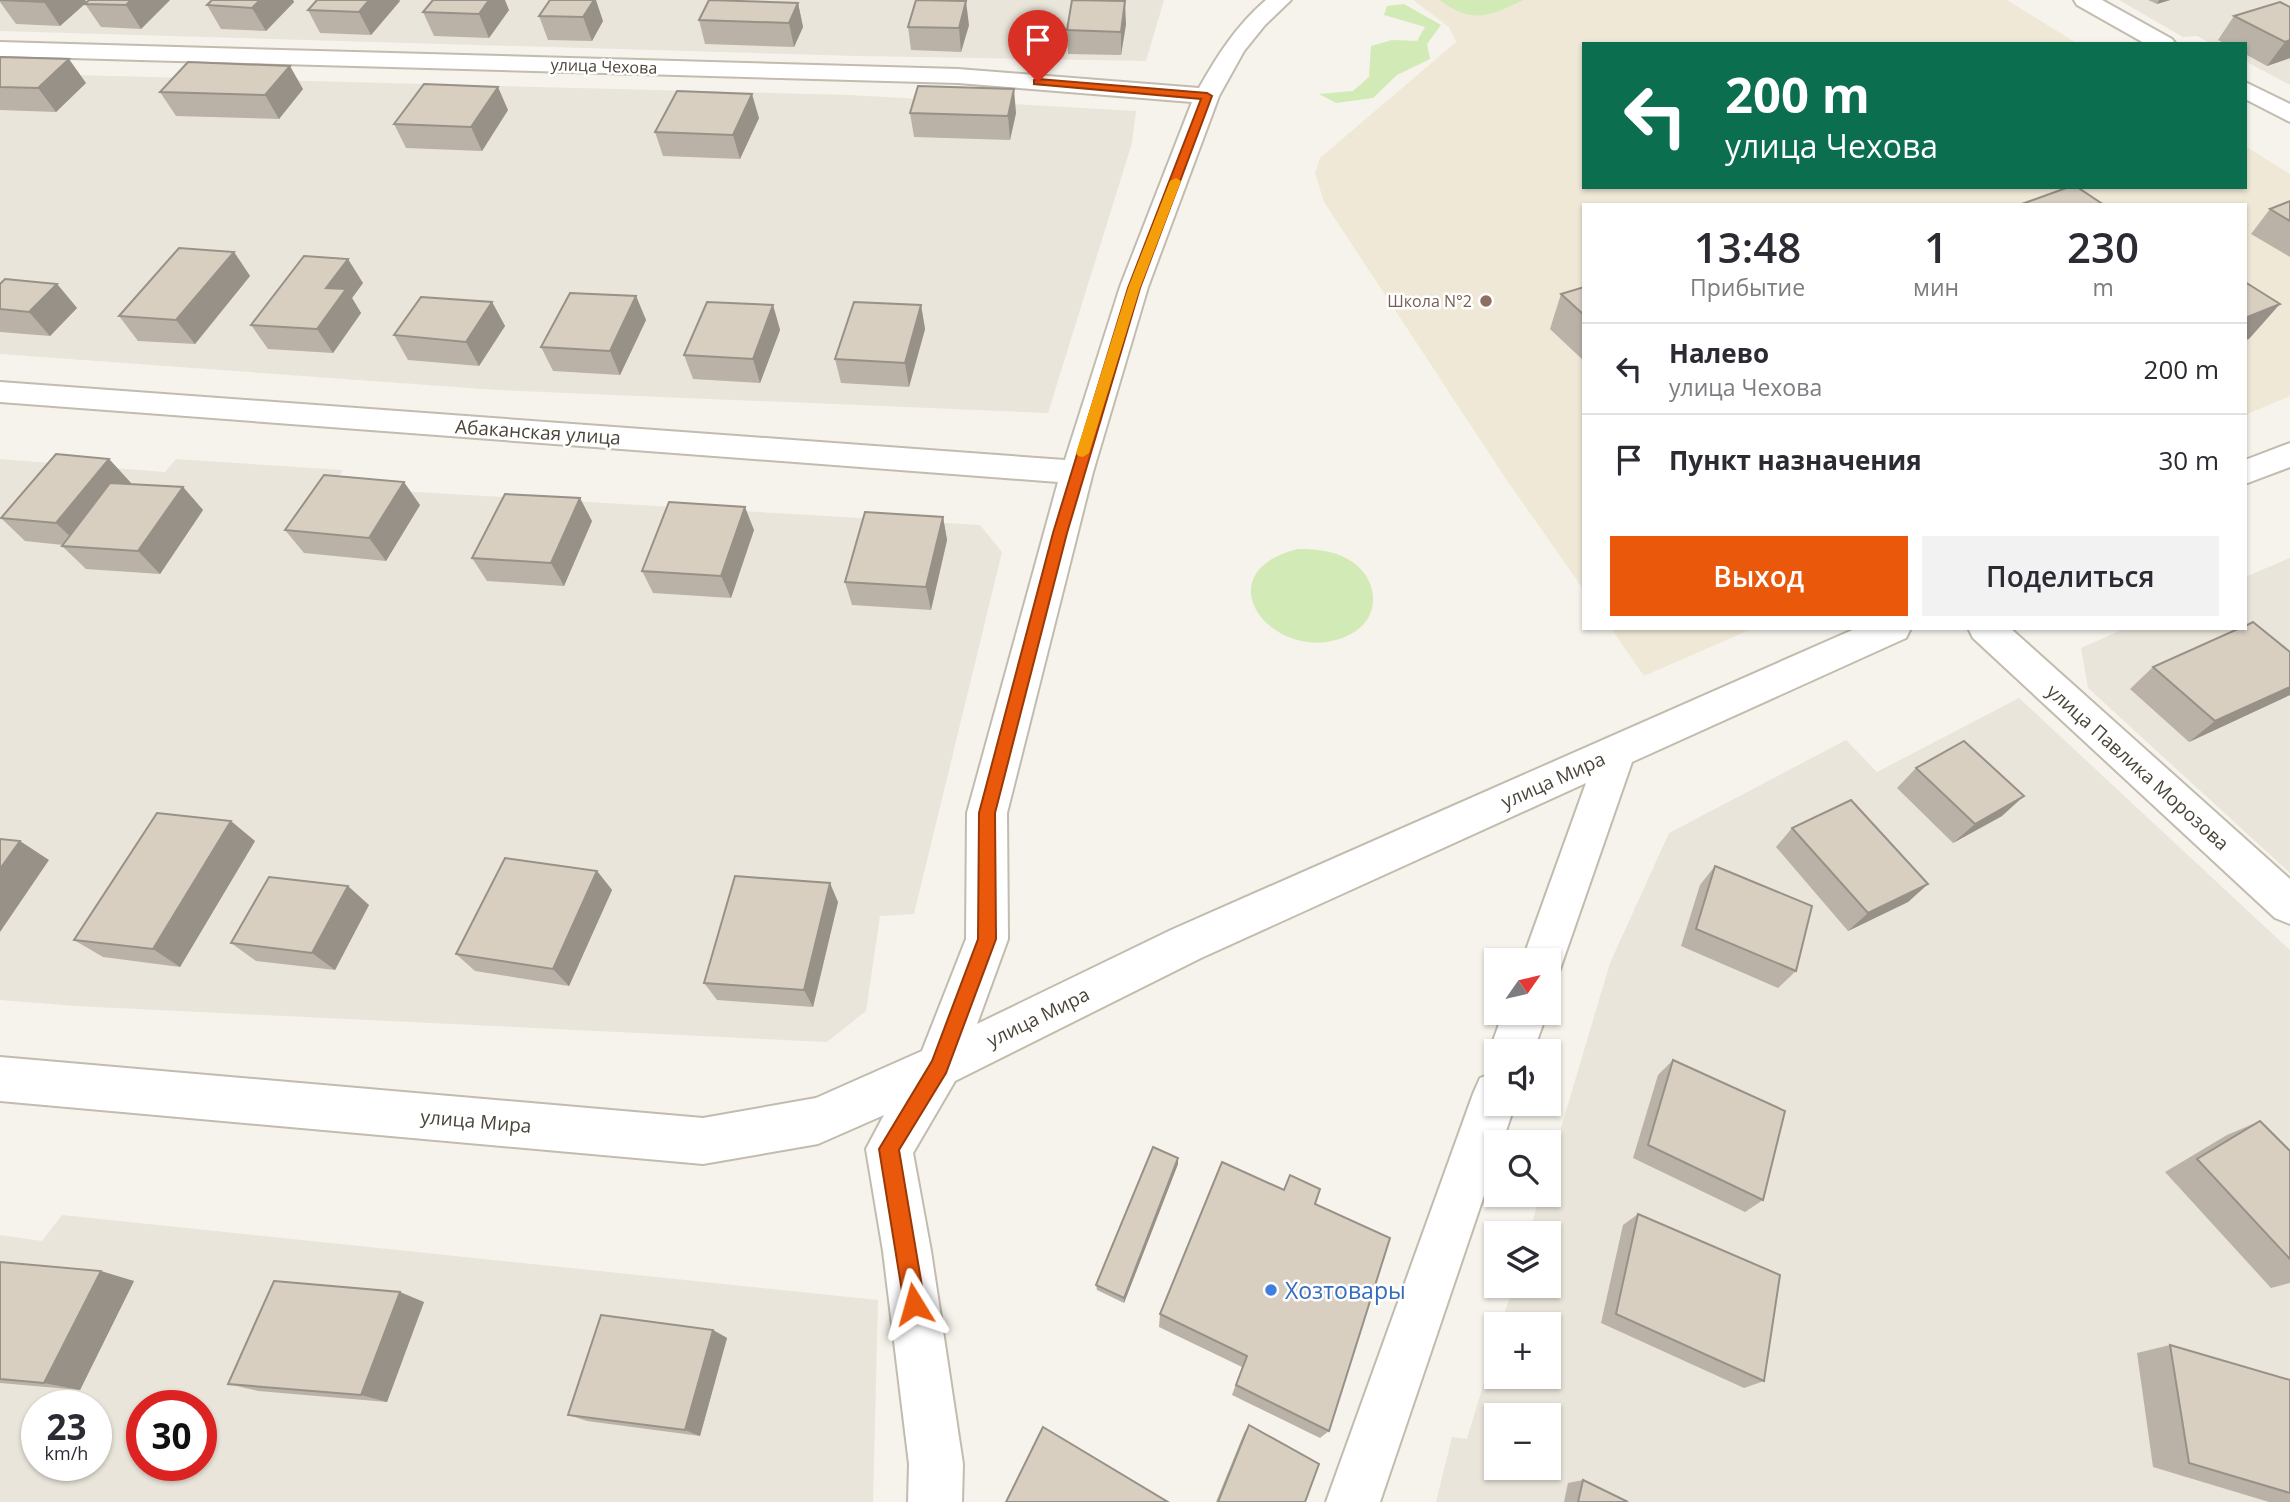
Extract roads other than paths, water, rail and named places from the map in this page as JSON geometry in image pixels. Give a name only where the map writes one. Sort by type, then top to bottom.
[{"type":"street","points":[[935,1502],[936,1464],[907,1251],[889,1149],[939,1066],[987,939],[987,813],[1077,472],[1134,288],[1207,96],[1233,49],[1257,20],[1280,0]]},
{"type":"street","points":[[2085,0],[2160,42]]},
{"type":"street","name":"улица Чехова","points":[[0,49],[958,76],[1207,96]]},
{"type":"street","points":[[2247,90],[2290,114]]},
{"type":"street","name":"Абаканская улица","points":[[0,392],[1077,472]]},
{"type":"street","points":[[2247,472],[2290,454]]},
{"type":"street","name":"улица Мира","points":[[0,1079],[703,1141],[818,1121],[939,1066],[1186,944],[1889,630]]},
{"type":"street","name":"улица Павлика Морозова","points":[[1988,630],[2290,905]]},
{"type":"street","points":[[1548,948],[1616,752]]},
{"type":"street","points":[[1353,1502],[1488,1116]]},
{"type":"place","name":"Школа N°2","points":[[1486,301]]},
{"type":"place","name":"Хозтовары","points":[[1271,1290]]}]
